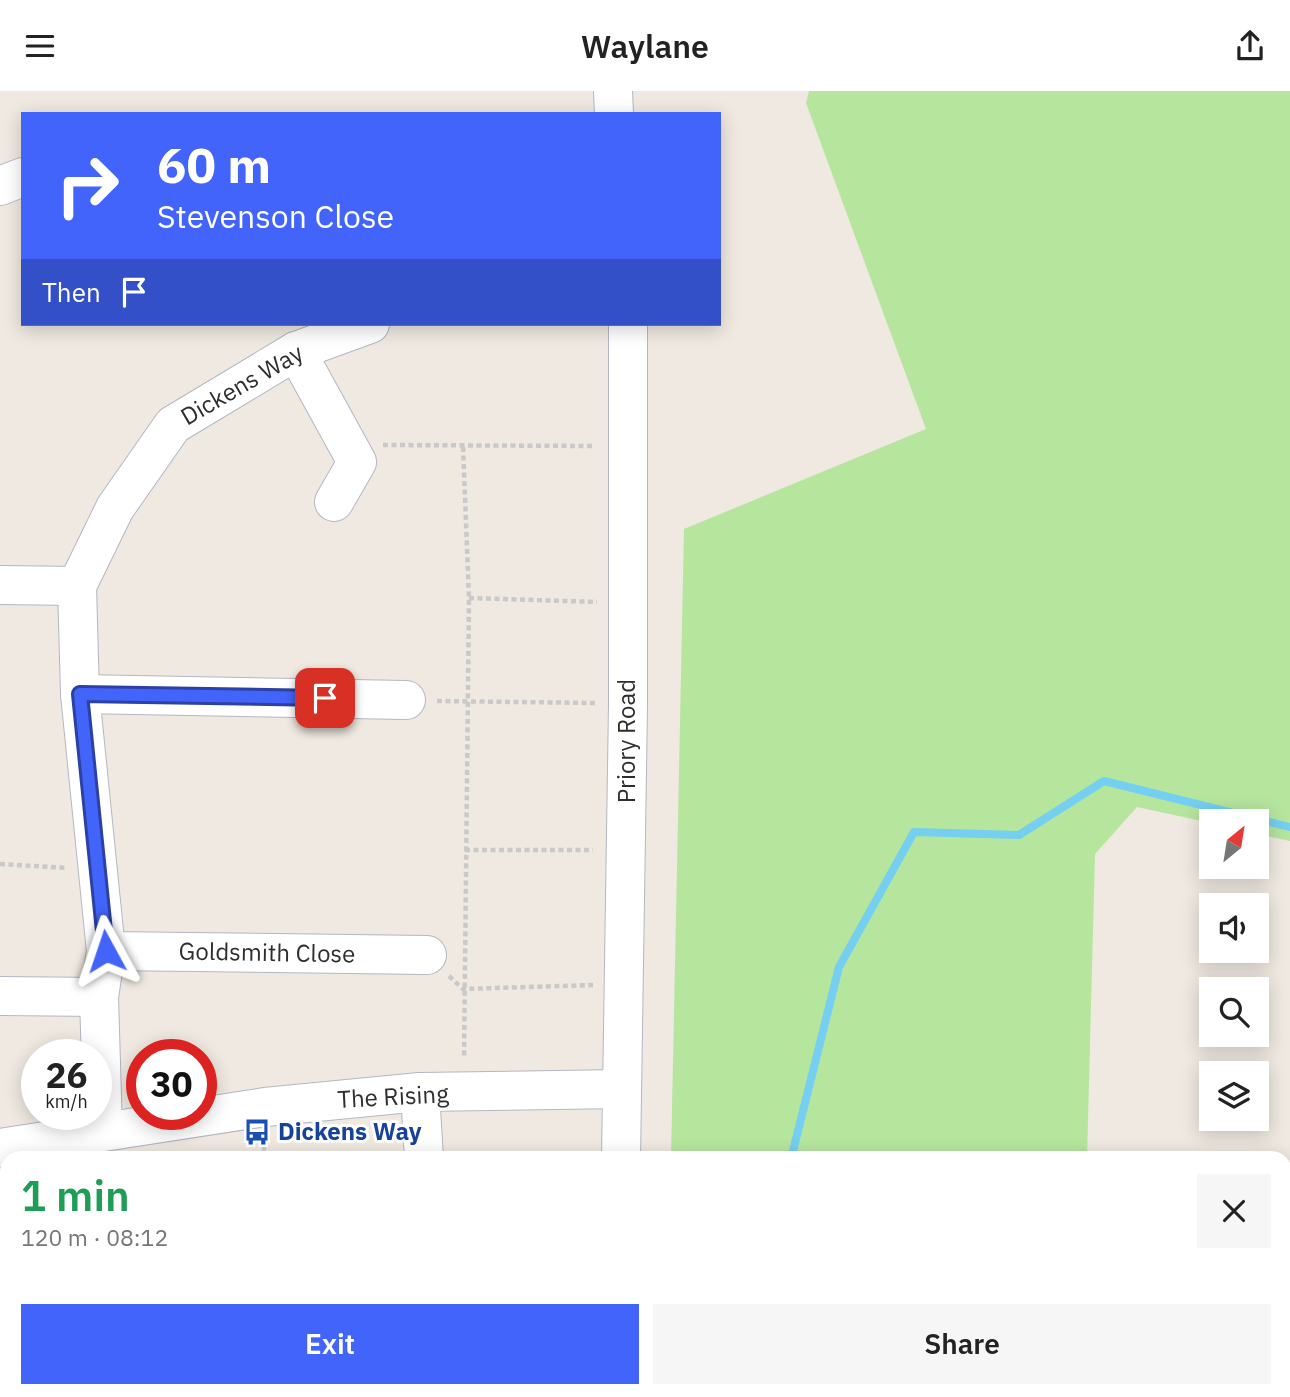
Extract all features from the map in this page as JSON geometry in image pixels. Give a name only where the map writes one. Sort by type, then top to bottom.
[{"type":"street","points":[[613,91],[614,112]]},
{"type":"street","points":[[0,186],[21,178]]},
{"type":"street","name":"Dickens Way","points":[[100,1039],[99,997],[106,951],[80,694],[77,586],[115,508],[173,425],[296,351],[365,326]]},
{"type":"street","name":"Priory Road","points":[[621,1151],[628,704],[628,326]]},
{"type":"street","points":[[296,351],[356,462],[334,502]]},
{"type":"street","points":[[0,585],[77,586]]},
{"type":"street","points":[[80,694],[407,700]]},
{"type":"street","name":"Goldsmith Close","points":[[106,951],[427,955]]},
{"type":"street","points":[[0,996],[99,997]]},
{"type":"street","name":"The Rising","points":[[112,1129],[265,1107],[420,1093],[621,1089]]},
{"type":"street","points":[[420,1093],[424,1151]]},
{"type":"street","name":"The Rising","points":[[0,1148],[103,1130]]},
{"type":"path","points":[[356,462],[382,445],[628,445]]},
{"type":"path","points":[[463,447],[469,598],[464,1093]]},
{"type":"path","points":[[469,598],[626,603]]},
{"type":"path","points":[[407,700],[628,704]]},
{"type":"path","points":[[465,850],[626,850]]},
{"type":"path","points":[[0,864],[99,871]]},
{"type":"path","points":[[427,955],[463,989],[625,985]]},
{"type":"green space","points":[[809,91],[1290,91],[1290,841],[1269,837],[1269,809],[1199,809],[1199,820],[1137,807],[1095,854],[1087,1151],[671,1151],[684,529],[926,429],[806,103]]},
{"type":"waterway","points":[[793,1151],[839,967],[914,832],[1019,835],[1104,781],[1290,827]]},
{"type":"place","name":"Dickens Way","points":[[257,1132]]},
{"type":"route","points":[[106,951],[80,694],[325,698]]}]
